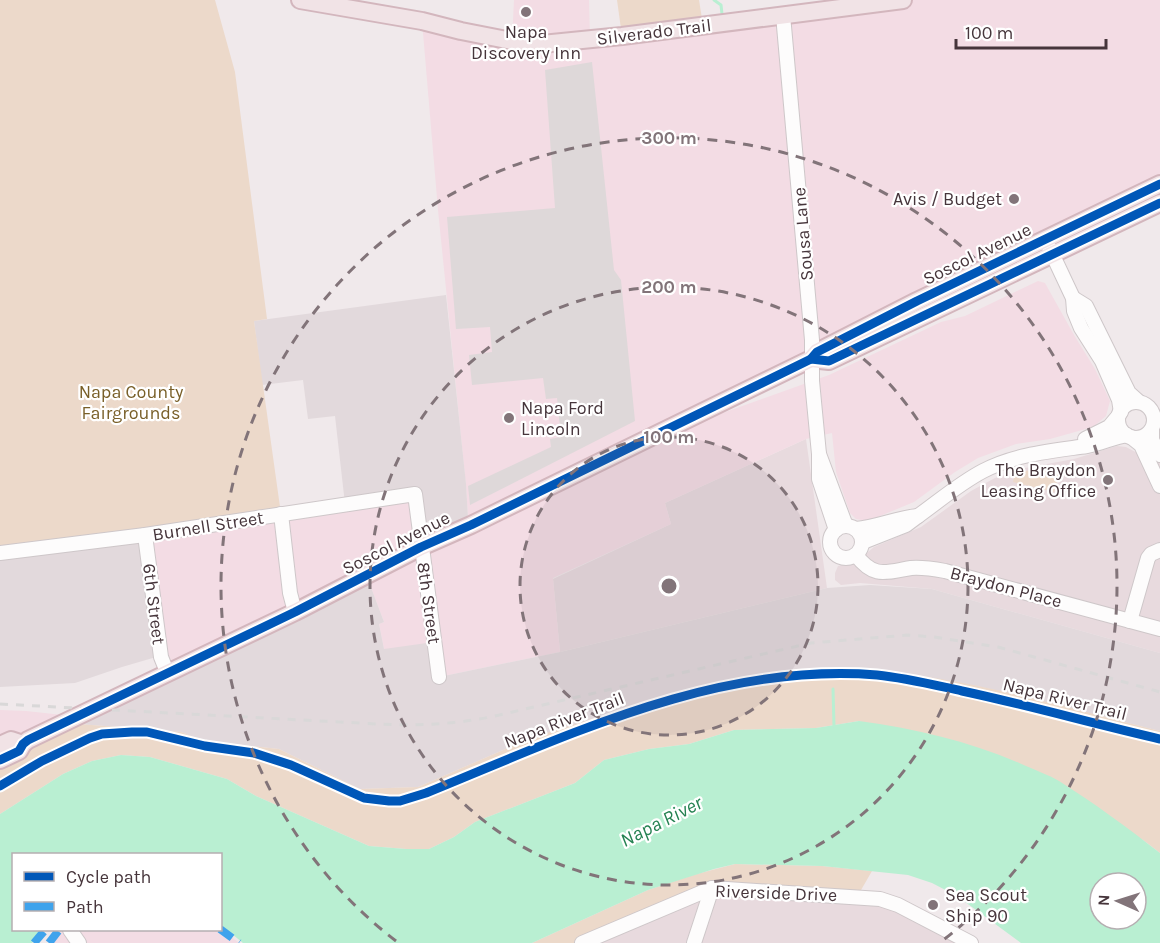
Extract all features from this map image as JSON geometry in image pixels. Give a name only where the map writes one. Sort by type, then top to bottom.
[{"type":"main road","name":"Silverado Trail","points":[[300,0],[422,21],[461,32],[535,44],[622,36],[903,0]]},
{"type":"main road","name":"Soscol Avenue","points":[[0,760],[20,751],[23,744],[167,672],[295,612],[421,547],[471,525],[811,359],[817,352],[907,306],[1160,184]]},
{"type":"main road","name":"Soscol Avenue","points":[[811,359],[829,361],[1160,203]]},
{"type":"main road","name":"Soscol Avenue","points":[[0,745],[11,740],[23,744]]},
{"type":"street","name":"Sousa Lane","points":[[783,15],[812,340],[811,359],[819,454],[850,532]]},
{"type":"street","points":[[1045,240],[1073,298],[1074,311],[1102,361],[1119,400],[1120,426],[1141,445],[1160,486]]},
{"type":"street","points":[[1073,298],[1086,306],[1130,393],[1151,410],[1155,421],[1152,440],[1160,455]]},
{"type":"street","points":[[1070,447],[1104,430],[1128,404],[1155,401],[1160,397]]},
{"type":"street","points":[[850,532],[861,549],[850,558],[842,558],[833,552],[830,538],[850,532],[906,525],[984,471],[1027,455],[1089,446],[1117,436],[1143,436],[1155,421]]},
{"type":"street","name":"8th Street","points":[[415,494],[439,677]]},
{"type":"street","name":"Burnell Street","points":[[0,553],[145,536],[415,494]]},
{"type":"street","points":[[281,514],[290,593],[295,612]]},
{"type":"street","name":"6th Street","points":[[145,536],[161,657],[167,672]]},
{"type":"street","points":[[1131,621],[1148,558],[1160,550]]},
{"type":"street","name":"Braydon Place","points":[[856,555],[866,567],[875,571],[886,573],[920,568],[945,571],[1159,627]]},
{"type":"street","points":[[698,942],[712,888]]},
{"type":"street","name":"Riverside Drive","points":[[582,943],[712,888],[880,900],[898,905],[970,943]]},
{"type":"shaded area","points":[[514,0],[589,0],[590,39],[903,0],[1160,0],[1160,184],[468,518],[422,21],[512,41]]},
{"type":"shaded area","name":"Napa Ford Lincoln","points":[[592,62],[614,270],[621,280],[635,421],[470,505],[468,486],[551,447],[550,439],[561,437],[557,398],[546,399],[543,378],[472,385],[469,355],[492,352],[490,327],[456,329],[447,217],[555,208],[545,70]]},
{"type":"shaded area","points":[[1038,281],[1045,283],[1095,369],[1110,401],[1106,416],[1093,427],[1050,439],[1016,444],[978,458],[914,502],[868,521],[856,519],[850,513],[836,472],[832,433],[806,439],[665,503],[671,524],[553,578],[560,652],[439,677],[384,649],[379,624],[384,622],[369,582],[430,550],[706,419],[829,375],[941,322],[965,316]]},
{"type":"shaded area","points":[[446,295],[468,518],[420,541],[415,494],[345,504],[335,416],[308,419],[303,380],[262,385],[254,321]]},
{"type":"shaded area","points":[[806,439],[827,588],[560,652],[553,579],[671,524],[665,503]]},
{"type":"shaded area","points":[[1117,446],[1126,447],[1141,455],[1160,447],[1160,653],[932,589],[860,583],[841,585],[835,580],[838,566],[852,565],[874,547],[921,527],[971,491],[995,478],[1025,468],[1074,459]]},
{"type":"shaded area","points":[[415,494],[420,541],[167,665],[145,535]]},
{"type":"shaded area","points":[[145,535],[163,655],[75,683],[0,687],[0,553]]},
{"type":"shaded area","points":[[369,582],[384,622],[379,624],[384,649],[434,642],[439,677],[560,652],[827,588],[870,585],[932,589],[1160,653],[1160,731],[986,688],[891,671],[817,670],[531,738],[418,787],[360,789],[279,749],[204,741],[181,732],[79,724]]},
{"type":"shaded area","points":[[0,710],[26,711],[63,715],[0,745]]},
{"type":"shaded area","points":[[712,888],[880,899],[971,943],[582,943]]},
{"type":"shaded area","points":[[222,930],[239,943],[49,943],[58,931]]},
{"type":"green space","name":"Napa County Fairgrounds","points":[[0,0],[215,0],[235,72],[267,319],[254,321],[281,514],[0,553]]},
{"type":"green space","points":[[617,0],[699,0],[703,25],[622,36]]},
{"type":"green space","points":[[1059,465],[1060,471],[1054,492],[1013,482],[1015,473]]},
{"type":"green space","points":[[857,669],[895,672],[971,685],[1160,731],[1160,853],[1143,840],[859,721],[816,728],[734,730],[689,744],[649,749],[604,760],[575,783],[475,822],[454,837],[429,849],[369,846],[256,796],[227,779],[150,757],[121,755],[92,761],[63,774],[0,814],[0,762],[79,724],[181,732],[204,741],[279,749],[360,789],[418,787],[531,738],[691,688],[740,677]]},
{"type":"green space","points":[[735,864],[822,866],[872,871],[857,897],[712,888],[582,943],[532,943],[648,890]]},
{"type":"water","name":"Napa River","points":[[859,721],[923,732],[965,743],[1047,775],[1085,798],[1160,853],[1160,943],[1021,943],[957,896],[932,883],[908,875],[822,866],[735,864],[648,890],[532,943],[243,943],[222,926],[222,853],[12,853],[12,931],[41,931],[32,943],[0,943],[0,814],[63,774],[92,761],[121,755],[150,757],[227,779],[256,796],[369,846],[429,849],[454,837],[475,822],[575,783],[604,760],[649,749],[689,744],[734,730],[816,728]]},
{"type":"waterway","points":[[714,0],[721,5],[722,14]]},
{"type":"waterway","points":[[833,689],[834,726]]},
{"type":"railway","points":[[0,704],[377,724],[444,723],[495,716],[811,643],[908,635],[998,647],[1160,692]]},
{"type":"marked path","points":[[222,930],[239,943]]},
{"type":"marked path","points":[[34,943],[44,931]]},
{"type":"marked path","points":[[49,943],[58,931]]},
{"type":"cycle path","points":[[0,760],[19,751],[28,740],[811,359],[817,352],[917,301],[1160,184]]},
{"type":"cycle path","points":[[811,359],[829,361],[1160,203]]},
{"type":"cycle path","name":"Napa River Trail","points":[[0,786],[42,761],[90,738],[102,734],[147,732],[205,746],[254,753],[291,765],[364,798],[400,801],[426,793],[534,748],[646,707],[702,691],[760,680],[818,674],[877,675],[909,680],[1012,702],[1160,739]]},
{"type":"place","name":"Napa Discovery Inn","points":[[526,12]]},
{"type":"place","name":"Avis / Budget","points":[[1014,199]]},
{"type":"place","name":"Napa Ford Lincoln","points":[[509,418]]},
{"type":"place","name":"The Braydon Leasing Office","points":[[1108,480]]},
{"type":"place","name":"Sea Scout Ship 90","points":[[933,905]]}]
